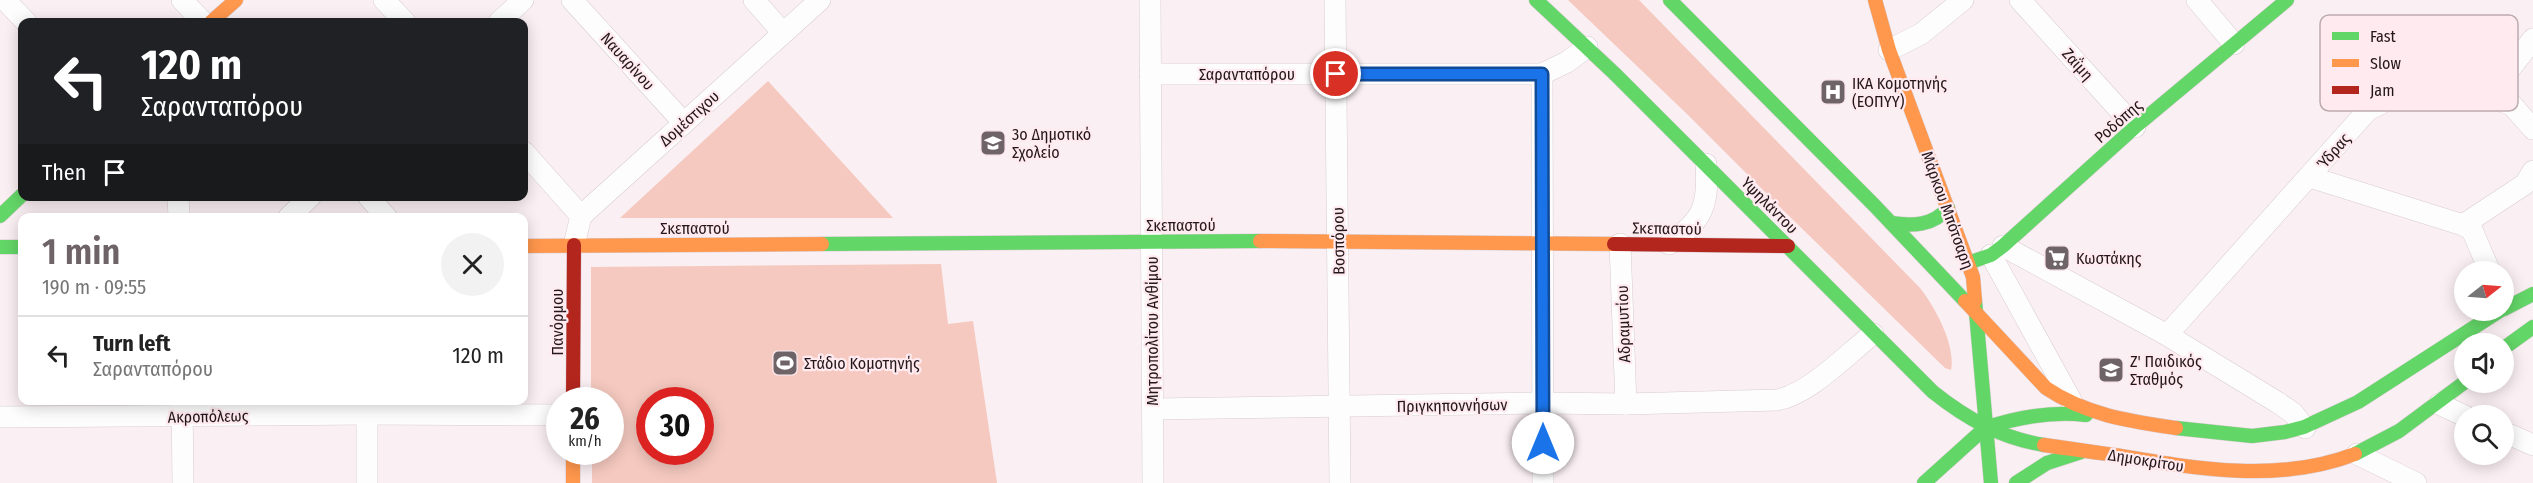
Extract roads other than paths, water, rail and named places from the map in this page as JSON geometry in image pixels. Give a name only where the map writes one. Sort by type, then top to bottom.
[{"type":"main road","points":[[216,18],[236,0]]},
{"type":"main road","name":"Υψηλάντου","points":[[1536,0],[1706,164],[1931,391],[1985,428]]},
{"type":"main road","points":[[1670,0],[1891,223],[2046,388],[2075,407],[2100,417]]},
{"type":"main road","name":"Μάρκου Μπότσαρη","points":[[1875,0],[1889,50],[1968,263],[1974,285],[1991,483]]},
{"type":"main road","name":"Ροδόπης","points":[[1968,263],[1997,251],[2135,127],[2287,0]]},
{"type":"main road","points":[[1,213],[18,198]]},
{"type":"main road","points":[[1891,223],[1924,224],[1939,218],[1948,208]]},
{"type":"main road","name":"Σκεπαστού","points":[[528,246],[1338,241],[1788,246]]},
{"type":"main road","name":"Πανόρμου","points":[[573,387],[574,245]]},
{"type":"main road","points":[[0,247],[18,247]]},
{"type":"main road","points":[[2514,303],[2533,294]]},
{"type":"main road","points":[[1931,481],[1985,428],[2018,418],[2050,413],[2100,417],[2231,436],[2267,435],[2305,428],[2333,417],[2363,400],[2483,321]]},
{"type":"main road","points":[[2514,341],[2533,327]]},
{"type":"main road","name":"Δημοκρίτου","points":[[1985,428],[2034,442],[2088,451],[2188,475],[2271,472],[2314,467],[2357,454],[2400,432],[2454,391]]},
{"type":"main road","points":[[2016,483],[2051,460],[2088,451]]},
{"type":"main road","points":[[573,465],[573,483]]},
{"type":"street","points":[[5,0],[22,18]]},
{"type":"street","points":[[182,0],[199,18]]},
{"type":"street","points":[[384,0],[401,18]]},
{"type":"street","points":[[503,18],[523,0]]},
{"type":"street","name":"Ναυαρίνου","points":[[572,0],[684,123]]},
{"type":"street","points":[[754,0],[783,33]]},
{"type":"street","name":"Δομέστιχου","points":[[581,216],[820,0]]},
{"type":"street","name":"Μητροπολίτου Ανθίμου","points":[[1150,0],[1153,483]]},
{"type":"street","name":"Βοσπόρου","points":[[1335,0],[1340,483]]},
{"type":"street","points":[[1889,50],[1921,34],[1963,0]]},
{"type":"street","name":"Ζαΐμη","points":[[2020,0],[2135,127]]},
{"type":"street","points":[[2197,0],[2234,44]]},
{"type":"street","points":[[2518,58],[2533,39]]},
{"type":"street","name":"Σαρανταπόρου","points":[[1150,74],[1542,74],[1567,62],[1587,47]]},
{"type":"street","points":[[1542,74],[1543,483]]},
{"type":"street","name":"Ύδρας","points":[[2167,335],[2369,111]]},
{"type":"street","points":[[2517,111],[2533,129]]},
{"type":"street","points":[[528,156],[581,216],[574,245]]},
{"type":"street","points":[[1669,244],[1691,228],[1701,214],[1706,193],[1706,164]]},
{"type":"street","points":[[2463,225],[2525,184],[2533,171]]},
{"type":"street","points":[[2310,177],[2463,225],[2472,230],[2485,261]]},
{"type":"street","points":[[293,213],[306,201]]},
{"type":"street","points":[[372,201],[383,213]]},
{"type":"street","name":"Αδραμυτίου","points":[[1620,244],[1626,404]]},
{"type":"street","points":[[1997,251],[2167,335],[2277,402],[2293,413],[2305,428]]},
{"type":"street","points":[[1997,251],[2075,407]]},
{"type":"street","name":"Πριγκηποννήσων","points":[[1153,409],[1543,403],[1626,404],[1771,400],[1791,397],[1804,389],[1873,334]]},
{"type":"street","points":[[2439,404],[2454,411]]},
{"type":"street","points":[[367,407],[368,483]]},
{"type":"street","name":"Ακροπόλεως","points":[[0,417],[182,408],[367,407],[546,414]]},
{"type":"street","points":[[182,408],[183,483]]},
{"type":"street","points":[[2514,436],[2533,445]]},
{"type":"street","points":[[2357,454],[2416,483]]},
{"type":"place","name":"ΙΚΑ Κομοτηνής (ΕΟΠΥΥ)","points":[[1833,92]]},
{"type":"place","name":"3ο Δημοτικό Σχολείο","points":[[993,143]]},
{"type":"place","name":"Κωστάκης","points":[[2057,258]]},
{"type":"place","name":"Στάδιο Κομοτηνής","points":[[785,363]]},
{"type":"place","name":"Ζ' Παιδικός Σταθμός","points":[[2111,370]]}]
